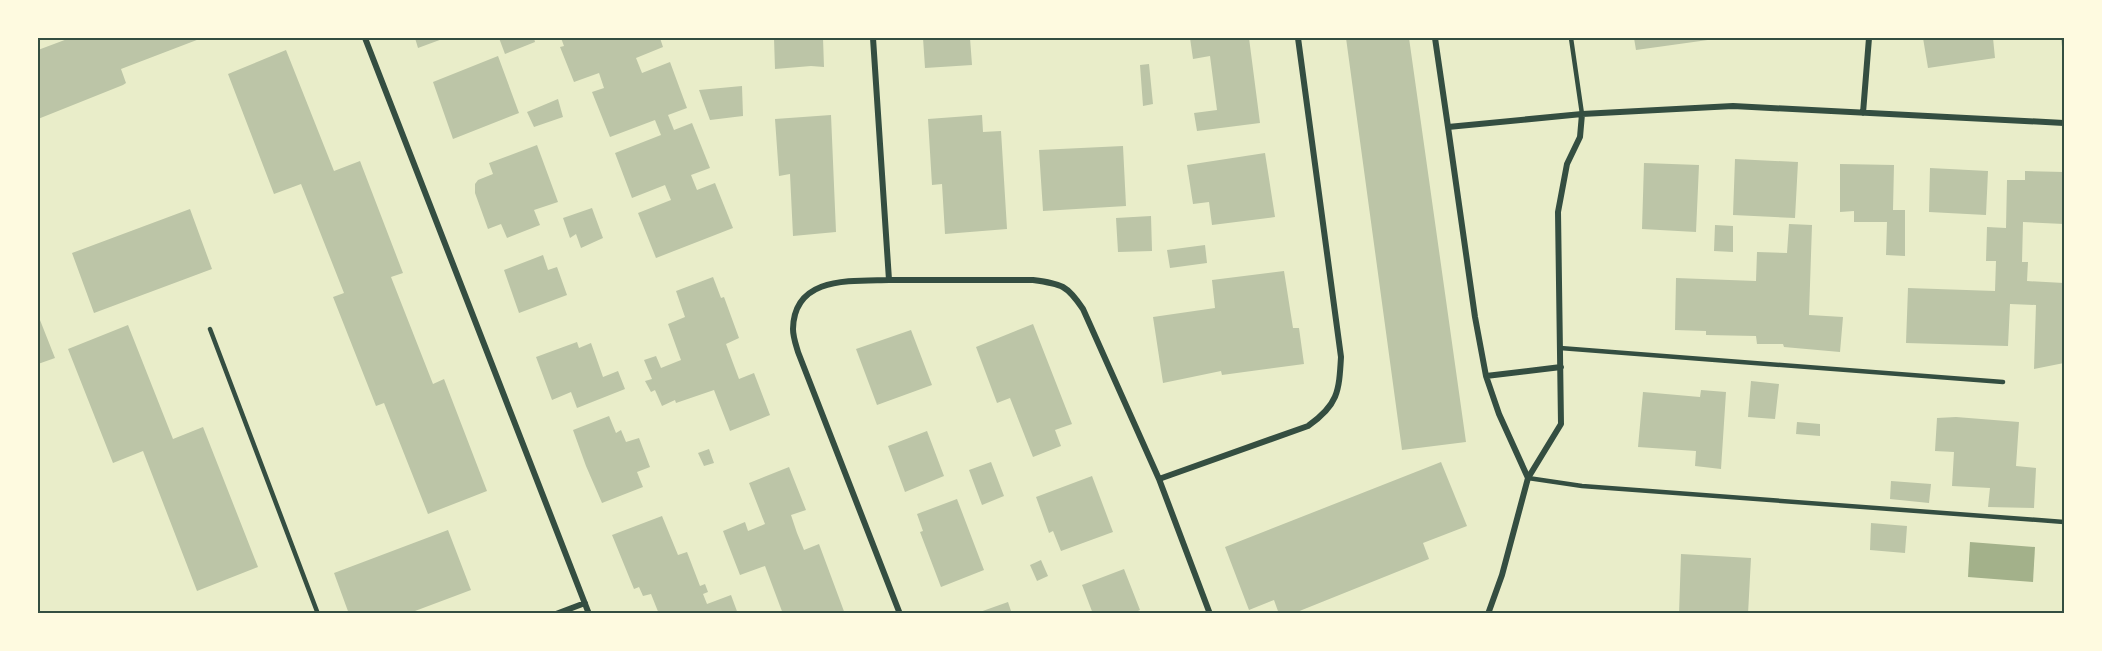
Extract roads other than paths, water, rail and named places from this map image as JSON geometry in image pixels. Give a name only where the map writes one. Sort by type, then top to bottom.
[{"type":"street","points":[[365,38],[589,614]]},
{"type":"street","points":[[873,38],[889,280]]},
{"type":"street","points":[[1159,479],[1308,426],[1325,413],[1339,389],[1341,357],[1298,38]]},
{"type":"street","points":[[1435,38],[1475,317],[1486,376],[1499,414],[1528,478]]},
{"type":"street","points":[[1863,113],[1869,38]]},
{"type":"street","points":[[1448,127],[1582,114],[1733,106],[2064,123]]},
{"type":"street","points":[[1488,614],[1502,575],[1528,478],[1561,424],[1558,212],[1567,164],[1580,137],[1582,114]]},
{"type":"street","points":[[900,614],[798,352],[793,331],[796,308],[813,290],[840,281],[1033,280],[1050,282],[1070,290],[1083,309],[1159,479],[1210,614]]},
{"type":"street","points":[[1486,376],[1561,367]]},
{"type":"street","points":[[556,614],[585,603]]},
{"type":"lane","points":[[1571,38],[1582,114]]},
{"type":"lane","points":[[210,329],[318,614]]},
{"type":"lane","points":[[1560,348],[2003,382]]},
{"type":"lane","points":[[1528,478],[1582,486],[2064,522]]}]
